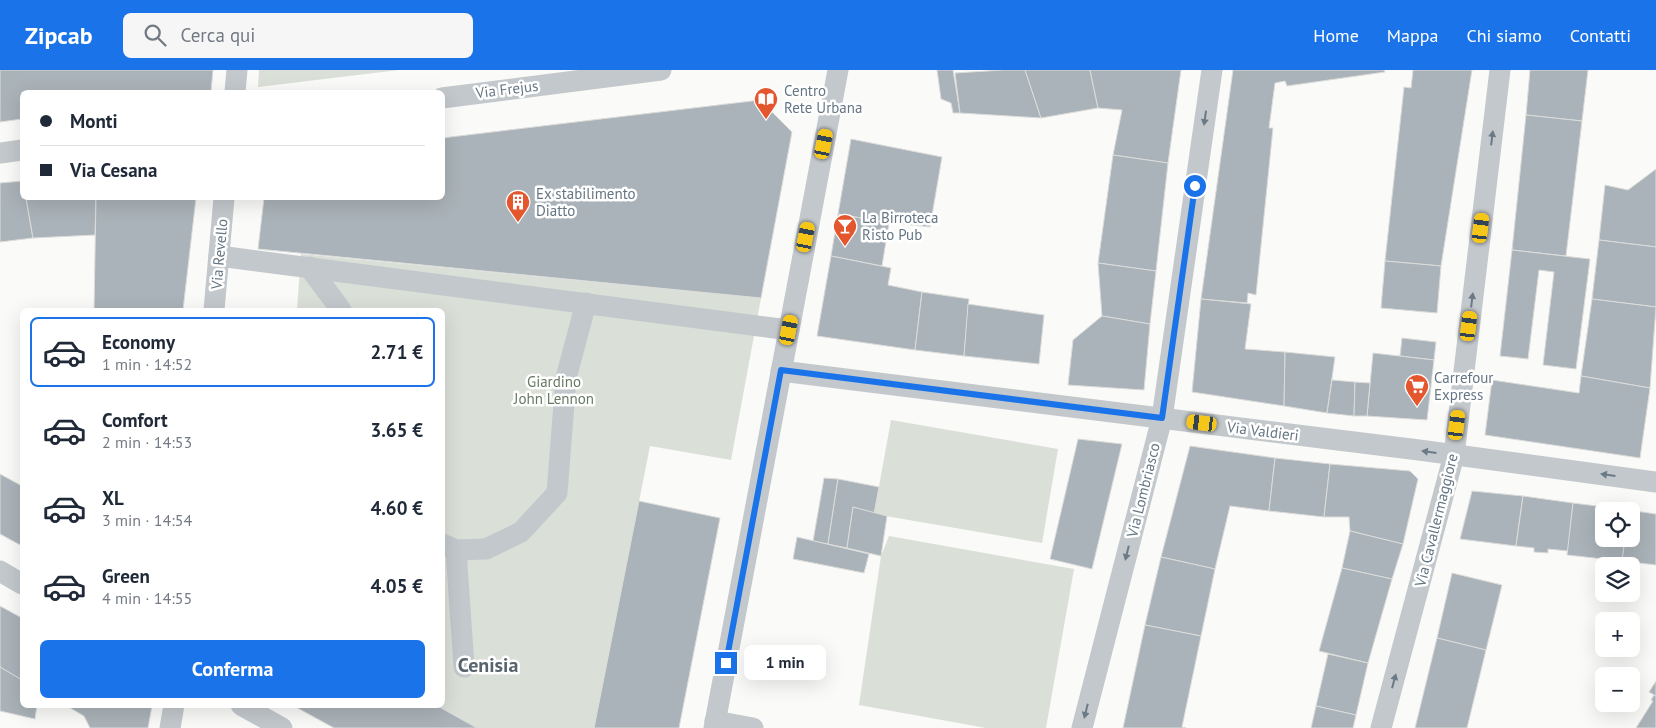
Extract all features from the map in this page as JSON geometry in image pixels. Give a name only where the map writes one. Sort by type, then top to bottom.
[{"type":"street","points":[[234,90],[237,70]]},
{"type":"street","name":"Via Frejus","points":[[445,98],[661,70]]},
{"type":"street","points":[[753,728],[714,724],[838,70]]},
{"type":"street","name":"Via Lombriasco","points":[[1082,728],[1162,418],[1212,70]]},
{"type":"street","name":"Via Cavallermaggiore","points":[[1381,728],[1454,455],[1500,70]]},
{"type":"street","points":[[0,153],[20,150]]},
{"type":"street","name":"Via Revello","points":[[214,308],[224,200]]},
{"type":"street","points":[[219,256],[789,330]]},
{"type":"street","points":[[309,267],[340,308]]},
{"type":"street","points":[[464,667],[449,547],[486,550],[521,532],[558,493],[566,378],[586,303]]},
{"type":"street","name":"Via Valdieri","points":[[781,370],[1656,482]]},
{"type":"street","points":[[0,571],[20,583]]},
{"type":"street","points":[[170,728],[173,708]]},
{"type":"street","points":[[246,708],[282,728]]},
{"type":"green space","points":[[259,70],[399,70],[258,87]]},
{"type":"green space","name":"Giardino John Lennon","points":[[301,254],[761,298],[731,460],[650,446],[594,728],[477,728],[441,708],[445,708],[445,308],[297,308]]},
{"type":"green space","points":[[891,420],[1058,449],[1042,543],[874,514]]},
{"type":"green space","points":[[889,536],[1074,569],[1046,728],[986,728],[859,705],[881,556]]},
{"type":"building","points":[[0,70],[213,70],[211,90],[20,90],[20,119],[0,122]]},
{"type":"building","points":[[937,70],[953,70],[960,113],[953,113],[951,103],[941,99]]},
{"type":"building","points":[[1025,70],[1041,118],[960,113],[955,73]]},
{"type":"building","points":[[1025,70],[1090,70],[1098,108],[1041,118]]},
{"type":"building","points":[[1090,70],[1181,70],[1168,163],[1113,155],[1122,110],[1098,108]]},
{"type":"building","points":[[1233,70],[1384,70],[1385,72],[1287,86],[1285,81],[1275,83],[1269,128],[1273,128],[1256,295],[1248,293],[1247,303],[1201,299]]},
{"type":"building","points":[[1413,70],[1472,70],[1441,266],[1385,261],[1404,87],[1411,88]]},
{"type":"building","points":[[1530,70],[1588,70],[1582,121],[1526,115]]},
{"type":"building","name":"Ex stabilimento Diatto","points":[[760,100],[792,132],[761,298],[258,249],[264,200],[445,200],[445,138]]},
{"type":"building","points":[[1526,115],[1582,121],[1566,256],[1512,250]]},
{"type":"building","points":[[851,139],[942,157],[930,227],[838,214]]},
{"type":"building","points":[[1113,155],[1168,163],[1156,271],[1098,263]]},
{"type":"building","points":[[1656,169],[1656,247],[1599,240],[1605,185],[1628,190]]},
{"type":"building","points":[[20,181],[20,200],[26,200],[33,238],[0,242],[0,183]]},
{"type":"building","points":[[26,200],[96,200],[95,235],[33,238]]},
{"type":"building","points":[[96,200],[196,200],[183,308],[94,308]]},
{"type":"building","points":[[838,214],[889,223],[882,266],[831,256]]},
{"type":"building","points":[[1599,240],[1656,247],[1656,307],[1592,299]]},
{"type":"building","points":[[1512,250],[1590,259],[1576,369],[1543,365],[1554,272],[1539,270],[1528,359],[1500,356]]},
{"type":"building","points":[[831,256],[891,268],[888,285],[922,292],[915,350],[817,336]]},
{"type":"building","points":[[1385,261],[1441,266],[1437,313],[1381,308]]},
{"type":"building","points":[[1098,263],[1156,271],[1150,324],[1102,316]]},
{"type":"building","points":[[922,292],[969,299],[964,356],[915,350]]},
{"type":"building","points":[[1201,299],[1251,304],[1245,349],[1285,352],[1284,406],[1192,392]]},
{"type":"building","points":[[1592,299],[1656,307],[1650,388],[1581,376]]},
{"type":"building","points":[[968,304],[1044,315],[1039,364],[964,356]]},
{"type":"building","points":[[1102,316],[1150,324],[1144,390],[1068,385],[1073,340]]},
{"type":"building","points":[[1402,338],[1436,342],[1434,360],[1400,356]]},
{"type":"building","points":[[1285,352],[1335,357],[1327,413],[1284,406]]},
{"type":"building","points":[[1373,353],[1434,360],[1427,420],[1367,416]]},
{"type":"building","points":[[1581,376],[1650,388],[1640,458],[1485,435],[1492,380],[1579,393]]},
{"type":"building","points":[[1332,380],[1355,382],[1354,416],[1327,413]]},
{"type":"building","points":[[1355,382],[1370,383],[1367,416],[1354,416]]},
{"type":"building","points":[[1078,439],[1122,444],[1092,569],[1050,559]]},
{"type":"building","points":[[1190,446],[1275,458],[1269,511],[1230,506],[1215,569],[1161,557]]},
{"type":"building","points":[[1275,458],[1330,464],[1324,517],[1269,511]]},
{"type":"building","points":[[1330,464],[1410,471],[1418,479],[1403,544],[1350,531],[1349,517],[1324,517]]},
{"type":"building","points":[[0,474],[20,485],[20,545],[0,534]]},
{"type":"building","points":[[824,478],[838,479],[828,544],[813,541]]},
{"type":"building","points":[[838,479],[879,487],[874,514],[853,507],[847,548],[828,544]]},
{"type":"building","points":[[1472,491],[1523,496],[1516,546],[1460,539]]},
{"type":"building","points":[[1523,496],[1573,503],[1568,551],[1548,549],[1548,553],[1534,552],[1534,548],[1516,546]]},
{"type":"building","points":[[639,501],[720,518],[679,728],[594,728]]},
{"type":"building","points":[[1573,503],[1595,506],[1595,547],[1624,547],[1623,557],[1595,558],[1567,555]]},
{"type":"building","points":[[853,507],[887,516],[881,556],[847,548]]},
{"type":"building","points":[[1640,512],[1656,514],[1656,565],[1640,563],[1640,557],[1623,557],[1624,547],[1640,547]]},
{"type":"building","points":[[1350,531],[1403,544],[1392,579],[1342,568]]},
{"type":"building","points":[[797,537],[869,554],[864,573],[793,559]]},
{"type":"building","points":[[1161,557],[1215,569],[1201,636],[1145,625]]},
{"type":"building","points":[[1342,568],[1392,579],[1368,663],[1319,651]]},
{"type":"building","points":[[1452,573],[1502,585],[1486,650],[1437,638]]},
{"type":"building","points":[[0,606],[20,617],[20,679],[0,667]]},
{"type":"building","points":[[1145,625],[1201,636],[1182,727],[1186,728],[1123,728]]},
{"type":"building","points":[[1437,638],[1486,650],[1467,728],[1415,728]]},
{"type":"building","points":[[1328,654],[1368,663],[1356,715],[1316,706]]},
{"type":"building","points":[[0,667],[20,679],[20,708],[37,708],[35,719],[0,711]]},
{"type":"building","points":[[1656,681],[1656,696],[1649,692]]},
{"type":"building","points":[[1654,695],[1656,696],[1656,728],[1636,728],[1653,701],[1651,700]]},
{"type":"building","points":[[1316,706],[1356,715],[1353,728],[1311,728]]},
{"type":"building","points":[[70,708],[152,708],[148,728],[90,728],[84,716]]},
{"type":"building","points":[[297,708],[441,708],[477,728],[334,728]]},
{"type":"place","name":"Centro Rete Urbana","points":[[766,120]]},
{"type":"place","name":"Ex stabilimento Diatto","points":[[518,223]]},
{"type":"place","name":"La Birroteca Risto Pub","points":[[845,247]]},
{"type":"place","name":"Carrefour Express","points":[[1417,407]]},
{"type":"district","name":"Cenisia","points":[[488,665]]},
{"type":"route","points":[[726,663],[781,370],[1162,418],[1195,186]]}]
